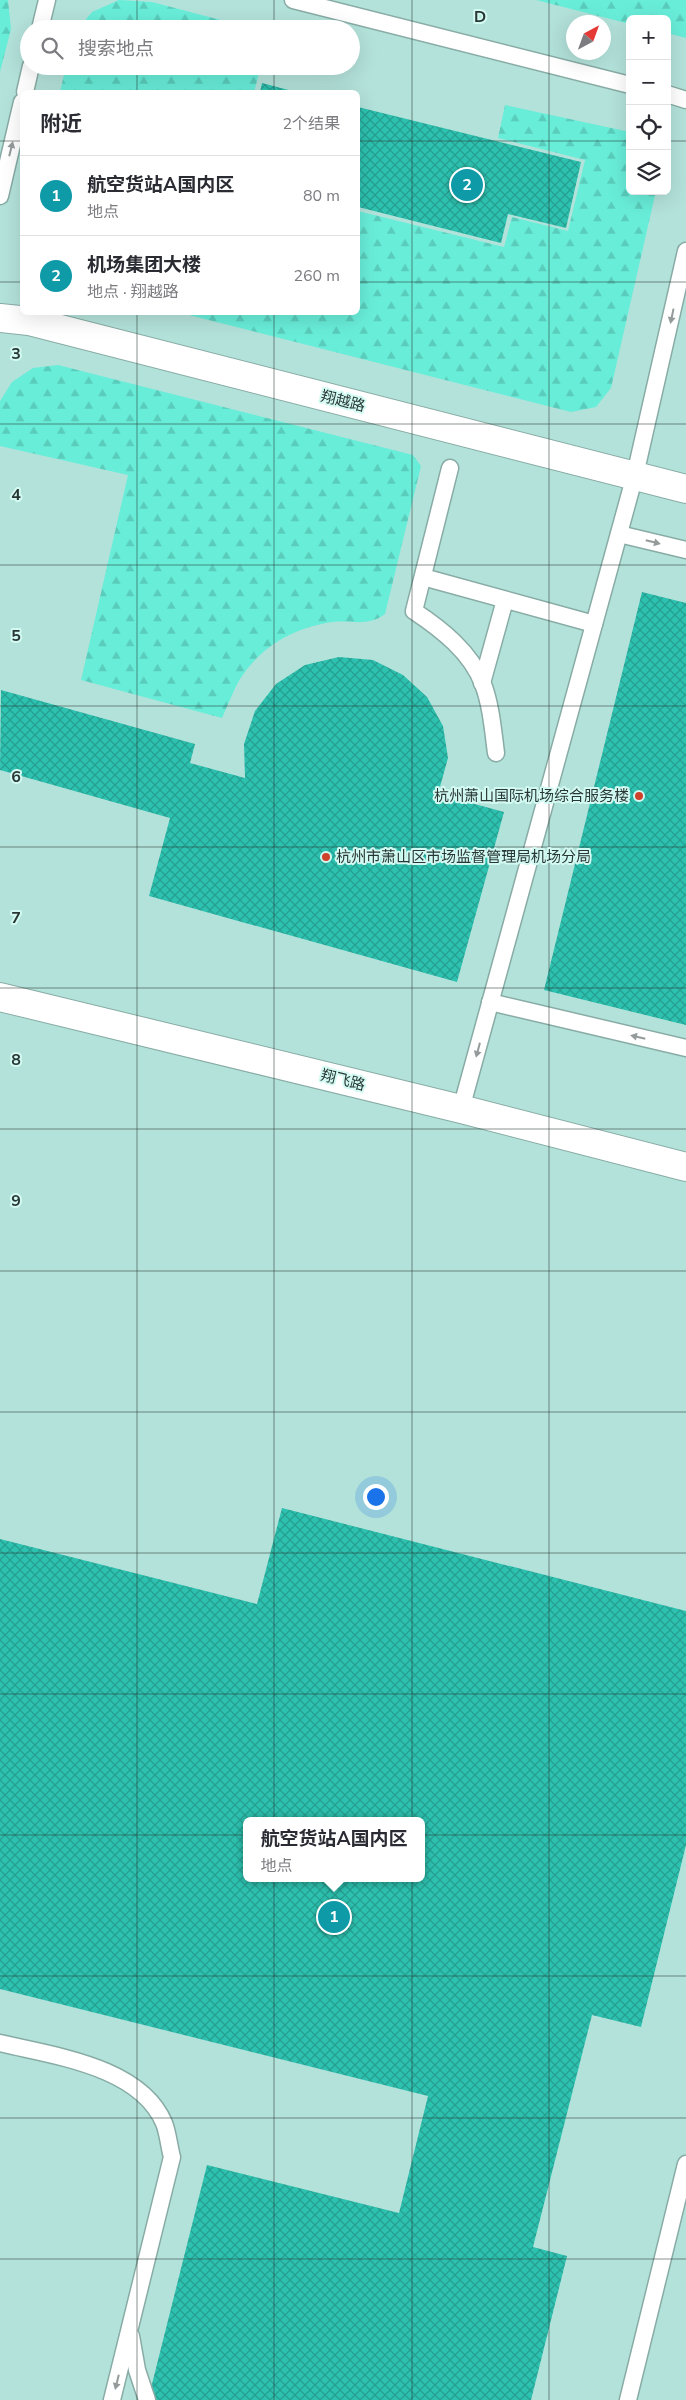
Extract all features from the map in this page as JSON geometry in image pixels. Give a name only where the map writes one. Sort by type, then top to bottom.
[{"type":"street","name":"翔越路","points":[[0,318],[29,321],[686,488]]},
{"type":"street","name":"翔飞路","points":[[0,997],[462,1109],[686,1167]]},
{"type":"lane","points":[[42,20],[47,0]]},
{"type":"lane","points":[[293,0],[626,83]]},
{"type":"lane","points":[[25,90],[29,75]]},
{"type":"lane","points":[[0,196],[20,111]]},
{"type":"lane","points":[[462,1109],[635,476],[686,251]]},
{"type":"lane","points":[[450,468],[414,611],[441,629],[463,652],[482,683],[492,723],[496,753]]},
{"type":"lane","points":[[619,534],[686,550]]},
{"type":"lane","points":[[423,577],[594,624]]},
{"type":"lane","points":[[482,683],[505,600]]},
{"type":"lane","points":[[490,1002],[686,1048]]},
{"type":"lane","points":[[0,2043],[81,2062],[122,2079],[148,2098],[164,2123],[172,2157],[112,2400]]},
{"type":"lane","points":[[628,2400],[686,2164]]},
{"type":"lane","points":[[130,2329],[137,2370],[147,2400]]},
{"type":"shaded area","points":[[0,0],[686,0],[686,2400],[0,2400]]},
{"type":"green space","points":[[0,0],[8,0],[11,29],[0,72]]},
{"type":"green space","points":[[119,0],[152,2],[221,20],[85,20],[92,12]]},
{"type":"green space","points":[[536,0],[686,0],[686,38],[671,34],[671,15],[626,15],[626,23],[611,19],[611,15],[595,15]]},
{"type":"green space","points":[[64,75],[259,75],[255,90],[60,90]]},
{"type":"green space","points":[[505,105],[626,131],[626,195],[655,195],[611,388],[596,407],[571,412],[189,315],[360,315],[360,211],[504,247],[512,217],[568,231],[585,160],[498,138]]},
{"type":"green space","points":[[58,365],[413,455],[421,466],[385,614],[366,622],[333,622],[305,628],[280,640],[248,667],[237,684],[222,718],[81,680],[128,475],[0,446],[0,401],[12,382],[33,368]]},
{"type":"building","points":[[262,83],[288,90],[260,90]]},
{"type":"building","points":[[360,107],[581,162],[566,228],[508,214],[501,243],[360,208]]},
{"type":"building","name":"杭州萧山国际机场综合服务楼","points":[[642,592],[686,603],[686,1025],[544,990]]},
{"type":"building","name":"杭州市萧山区市场监督管理局机场分局","points":[[339,657],[373,660],[403,675],[427,697],[443,726],[448,758],[438,794],[504,812],[457,982],[149,896],[170,818],[0,770],[1,690],[195,744],[190,763],[245,778],[244,744],[255,711],[276,684],[305,665]]},
{"type":"building","points":[[282,1508],[686,1611],[686,1845],[641,2027],[592,2015],[533,2247],[567,2256],[531,2400],[148,2400],[207,2165],[399,2213],[428,2096],[0,1989],[0,1539],[257,1604]]},
{"type":"place","name":"机场集团大楼","points":[[467,185]]},
{"type":"place","name":"杭州萧山国际机场综合服务楼","points":[[639,796]]},
{"type":"place","name":"杭州市萧山区市场监督管理局机场分局","points":[[326,857]]},
{"type":"place","name":"航空货站A国内区","points":[[334,1917]]}]
